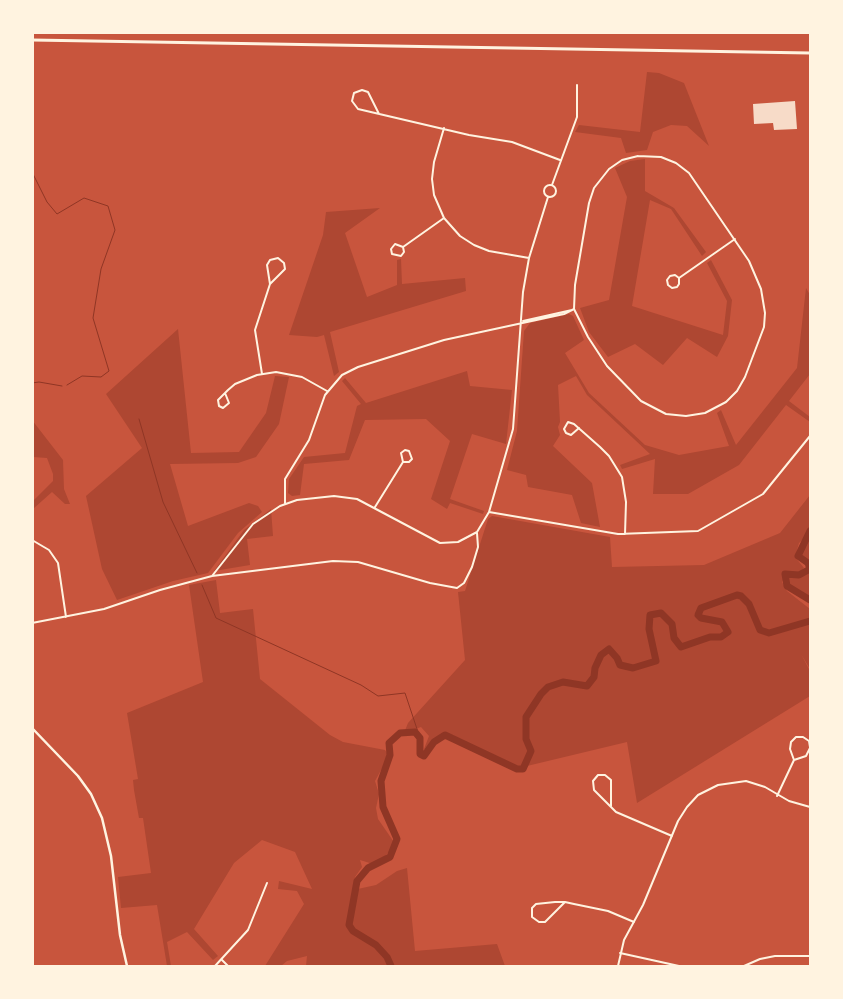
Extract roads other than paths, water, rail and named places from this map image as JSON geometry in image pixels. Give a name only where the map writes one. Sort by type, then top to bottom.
[{"type":"highway","points":[[32,40],[810,53]]},
{"type":"main road","points":[[32,728],[78,776],[91,794],[100,813],[111,856],[120,934],[127,966]]},
{"type":"street","points":[[552,185],[577,117],[578,85]]},
{"type":"street","points":[[379,114],[368,92],[362,90],[354,93],[352,101],[354,107],[379,114],[518,144],[560,160]]},
{"type":"street","points":[[444,128],[434,162],[432,179],[434,195],[444,218],[454,231],[474,245],[489,251],[529,258]]},
{"type":"street","points":[[638,156],[654,156],[669,160],[683,168],[694,179],[735,239],[759,281],[764,306],[764,327],[759,345],[741,384],[726,402],[713,410],[695,415],[676,416],[658,411],[640,401],[618,380],[588,337],[574,309],[575,285],[591,195],[603,175],[622,160],[638,156]]},
{"type":"street","points":[[212,576],[253,524],[285,504],[341,496],[357,499],[440,543],[458,542],[477,532],[489,512],[513,429],[520,322],[529,258],[548,197],[544,189],[547,185],[552,185]]},
{"type":"street","points":[[548,197],[556,193],[556,188],[552,185]]},
{"type":"street","points":[[403,247],[444,218]]},
{"type":"street","points":[[679,278],[680,284],[677,287],[669,286],[667,281],[670,276],[679,278],[735,239]]},
{"type":"street","points":[[394,244],[403,247],[404,252],[400,256],[392,254],[391,249],[394,244]]},
{"type":"street","points":[[262,374],[255,330],[270,284],[285,269],[284,264],[278,258],[272,259],[267,265],[270,284]]},
{"type":"street","points":[[285,504],[283,486],[285,479],[309,440],[327,391],[342,375],[358,367],[444,340],[562,310],[574,309]]},
{"type":"street","points":[[225,393],[229,403],[223,408],[219,406],[218,401],[225,393],[240,382],[262,374],[291,374],[306,378],[327,391]]},
{"type":"street","points":[[579,428],[571,434],[566,433],[564,429],[566,423],[570,422],[579,428],[609,456],[622,477],[626,502],[625,534]]},
{"type":"street","points":[[489,512],[625,534],[691,533],[710,526],[762,494],[810,436]]},
{"type":"street","points":[[375,507],[403,462],[410,460],[412,454],[409,451],[401,453],[400,457],[403,462]]},
{"type":"street","points":[[32,623],[104,609],[166,588],[212,576],[347,560],[457,588],[464,583],[472,567],[478,547],[477,532]]},
{"type":"street","points":[[32,540],[49,550],[58,563],[66,617]]},
{"type":"street","points":[[777,796],[794,760],[790,748],[794,739],[803,737],[809,741],[810,747],[806,756],[794,760]]},
{"type":"street","points":[[611,806],[611,780],[605,775],[598,775],[594,780],[593,788],[611,806],[621,815],[672,836]]},
{"type":"street","points":[[618,966],[620,953],[672,836],[682,814],[692,801],[718,785],[739,781],[753,783],[777,796],[810,807]]},
{"type":"street","points":[[215,966],[248,930],[267,883]]},
{"type":"street","points":[[565,902],[545,922],[539,922],[532,917],[532,908],[538,903],[565,902],[608,911],[634,922]]},
{"type":"street","points":[[620,953],[679,966]]},
{"type":"street","points":[[744,966],[760,959],[775,956],[810,956]]},
{"type":"street","points":[[222,960],[228,966]]},
{"type":"waterway","points":[[32,172],[47,202],[57,214],[84,198],[108,206],[115,230],[101,269],[93,318],[109,371],[101,377],[82,376],[67,385]]},
{"type":"waterway","points":[[32,383],[39,382],[62,386]]},
{"type":"waterway","points":[[139,419],[163,502],[197,573]]},
{"type":"waterway","points":[[810,531],[798,556],[808,563],[810,569],[799,575],[785,574],[787,586],[810,600]]},
{"type":"waterway","points":[[202,585],[216,618],[361,685],[378,696],[405,693],[420,738]]},
{"type":"waterway","points":[[391,966],[387,957],[376,945],[353,931],[349,925],[357,881],[368,868],[390,857],[397,839],[383,807],[381,781],[390,755],[389,743],[400,733],[415,732],[420,738],[420,754],[424,756],[434,742],[445,735],[517,769],[523,769],[531,751],[526,739],[526,717],[541,694],[548,687],[563,682],[587,686],[594,677],[595,668],[601,655],[609,649],[620,665],[633,668],[656,661],[649,629],[650,615],[661,613],[672,624],[674,638],[681,647],[710,637],[721,637],[728,632],[722,622],[701,618],[698,615],[701,608],[737,595],[741,596],[749,604],[760,630],[769,633],[810,621]]}]
